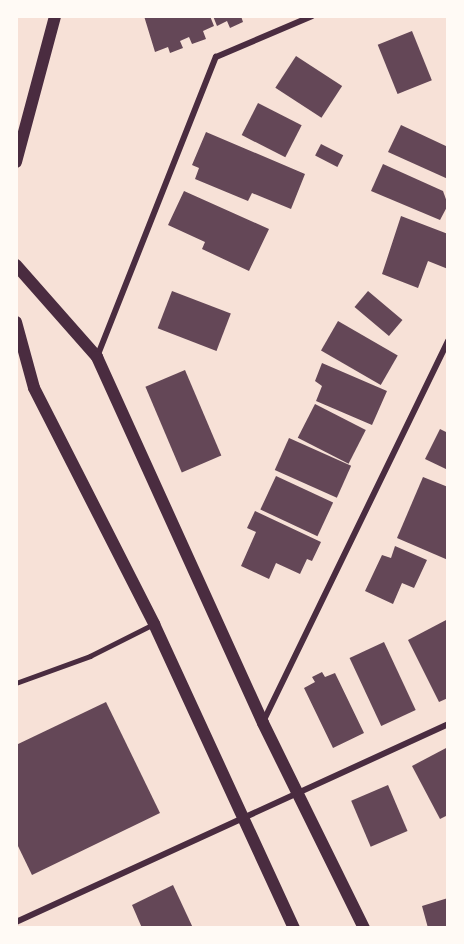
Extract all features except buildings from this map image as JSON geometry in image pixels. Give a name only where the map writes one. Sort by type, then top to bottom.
[{"type":"main road","points":[[16,162],[55,16]]},
{"type":"main road","points":[[16,265],[97,357],[263,723],[364,927]]},
{"type":"main road","points":[[16,322],[34,388],[154,624],[294,927]]},
{"type":"street","points":[[97,357],[216,57],[312,16]]},
{"type":"street","points":[[263,723],[447,341]]},
{"type":"street","points":[[16,922],[245,820],[447,724]]},
{"type":"lane","points":[[16,683],[90,656],[154,624]]}]
